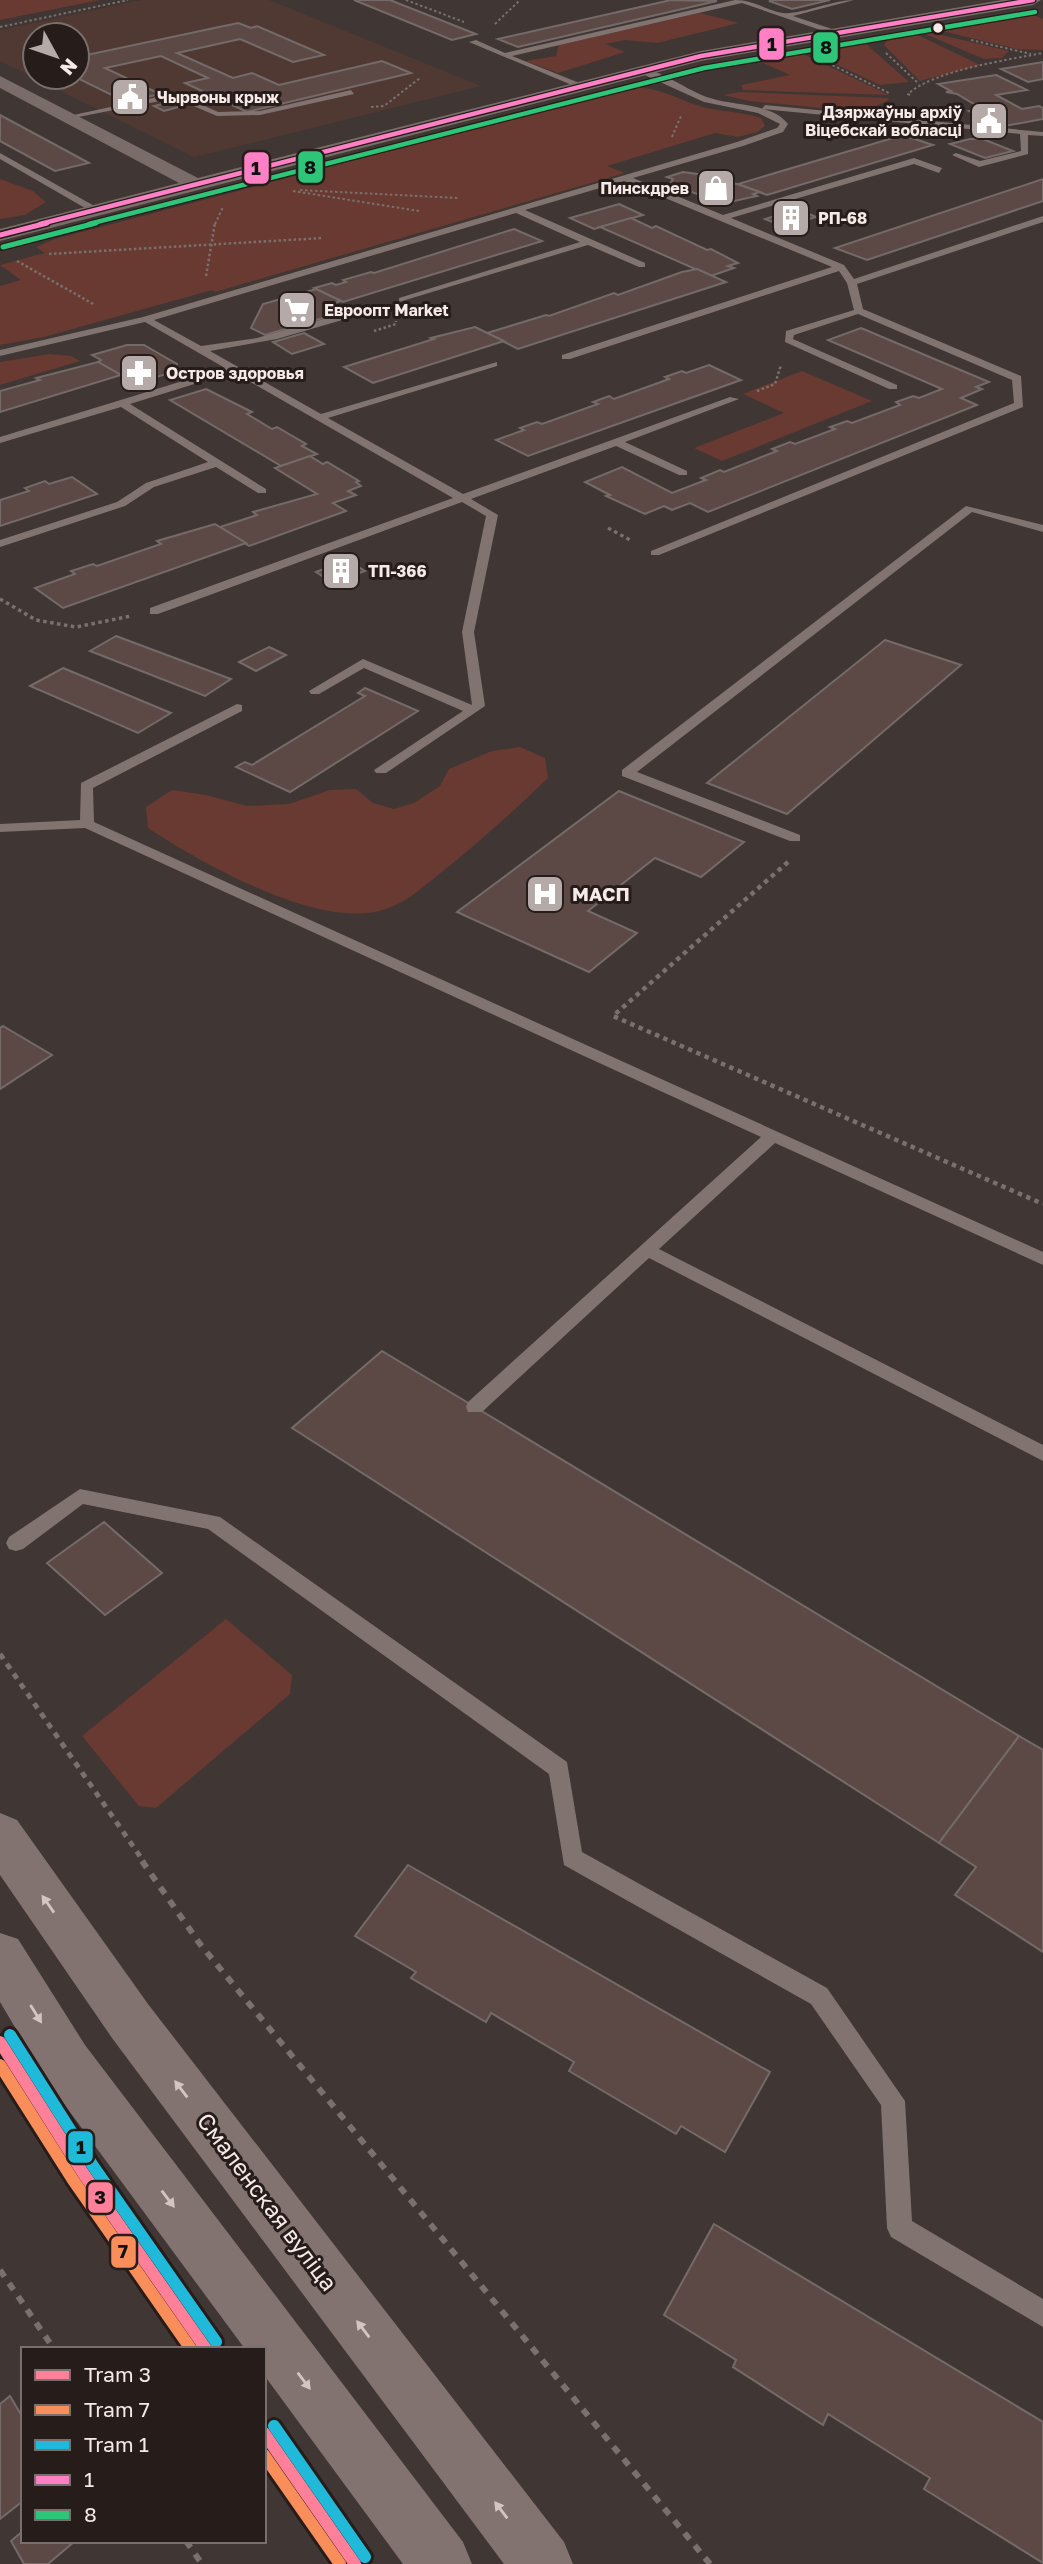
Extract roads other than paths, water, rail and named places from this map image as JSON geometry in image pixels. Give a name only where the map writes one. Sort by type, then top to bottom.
[{"type":"main road","points":[[0,235],[641,70],[832,32],[1033,0]]},
{"type":"main road","points":[[0,81],[195,184]]},
{"type":"main road","name":"Смаленская вуліца","points":[[0,1835],[130,2021],[542,2564]]},
{"type":"main road","points":[[0,1956],[66,2063],[441,2564]]},
{"type":"lane","points":[[783,16],[850,0]]},
{"type":"lane","points":[[505,55],[740,1],[832,32]]},
{"type":"lane","points":[[473,43],[579,86]]},
{"type":"lane","points":[[641,70],[707,100],[1043,134]]},
{"type":"lane","points":[[68,117],[176,95],[218,114],[260,113],[351,92]]},
{"type":"lane","points":[[0,353],[146,318],[780,130],[783,124],[780,119],[738,104]]},
{"type":"lane","points":[[956,155],[979,164],[1025,152],[1024,133]]},
{"type":"lane","points":[[0,156],[95,210]]},
{"type":"lane","points":[[723,218],[914,161],[939,170]]},
{"type":"lane","points":[[625,178],[841,267],[852,283],[859,311]]},
{"type":"lane","points":[[515,209],[642,265]]},
{"type":"lane","points":[[852,283],[1043,219]]},
{"type":"lane","points":[[401,300],[587,242]]},
{"type":"lane","points":[[566,357],[841,267]]},
{"type":"lane","points":[[198,349],[230,347],[353,314],[339,307]]},
{"type":"lane","points":[[655,553],[1019,405],[1017,378],[859,311],[789,333],[788,340],[893,387]]},
{"type":"lane","points":[[146,318],[317,418],[492,515],[468,632],[479,706],[381,770]]},
{"type":"lane","points":[[317,418],[493,364]]},
{"type":"lane","points":[[0,440],[233,369]]},
{"type":"lane","points":[[154,611],[734,399]]},
{"type":"lane","points":[[122,403],[262,491]]},
{"type":"lane","points":[[616,442],[683,473]]},
{"type":"lane","points":[[0,544],[121,504],[150,485],[216,463]]},
{"type":"lane","points":[[795,838],[627,773],[970,508],[1043,529]]},
{"type":"lane","points":[[315,691],[363,663],[473,710]]},
{"type":"lane","points":[[88,824],[86,786],[237,708]]},
{"type":"lane","points":[[0,828],[88,824],[1043,1259]]},
{"type":"lane","points":[[475,1407],[773,1136]]},
{"type":"lane","points":[[647,1250],[1043,1454]]},
{"type":"lane","points":[[16,1543],[80,1496],[213,1522],[559,1769],[572,1858],[819,1996],[893,2101],[900,2228],[1043,2314]]},
{"type":"tram line","name":"1","points":[[10,2035],[93,2166],[216,2342]]},
{"type":"tram line","name":"3","points":[[0,2042],[83,2173],[205,2347]]},
{"type":"tram line","name":"7","points":[[0,2065],[73,2180],[190,2347]]},
{"type":"tram line","name":"1","points":[[274,2426],[365,2557]]},
{"type":"tram line","name":"3","points":[[266,2436],[355,2564]]},
{"type":"tram line","name":"7","points":[[266,2458],[340,2564]]},
{"type":"place","name":"Чырвоны крыж","points":[[130,97]]},
{"type":"place","name":"Дзяржаўны архіў Віцебскай вобласці","points":[[989,121]]},
{"type":"place","name":"Пинскдрев","points":[[716,188]]},
{"type":"place","name":"РП-68","points":[[791,218]]},
{"type":"place","name":"Евроопт Market","points":[[297,310]]},
{"type":"place","name":"Остров здоровья","points":[[139,373]]},
{"type":"place","name":"ТП-366","points":[[341,571]]},
{"type":"place","name":"МАСП","points":[[545,894]]}]
